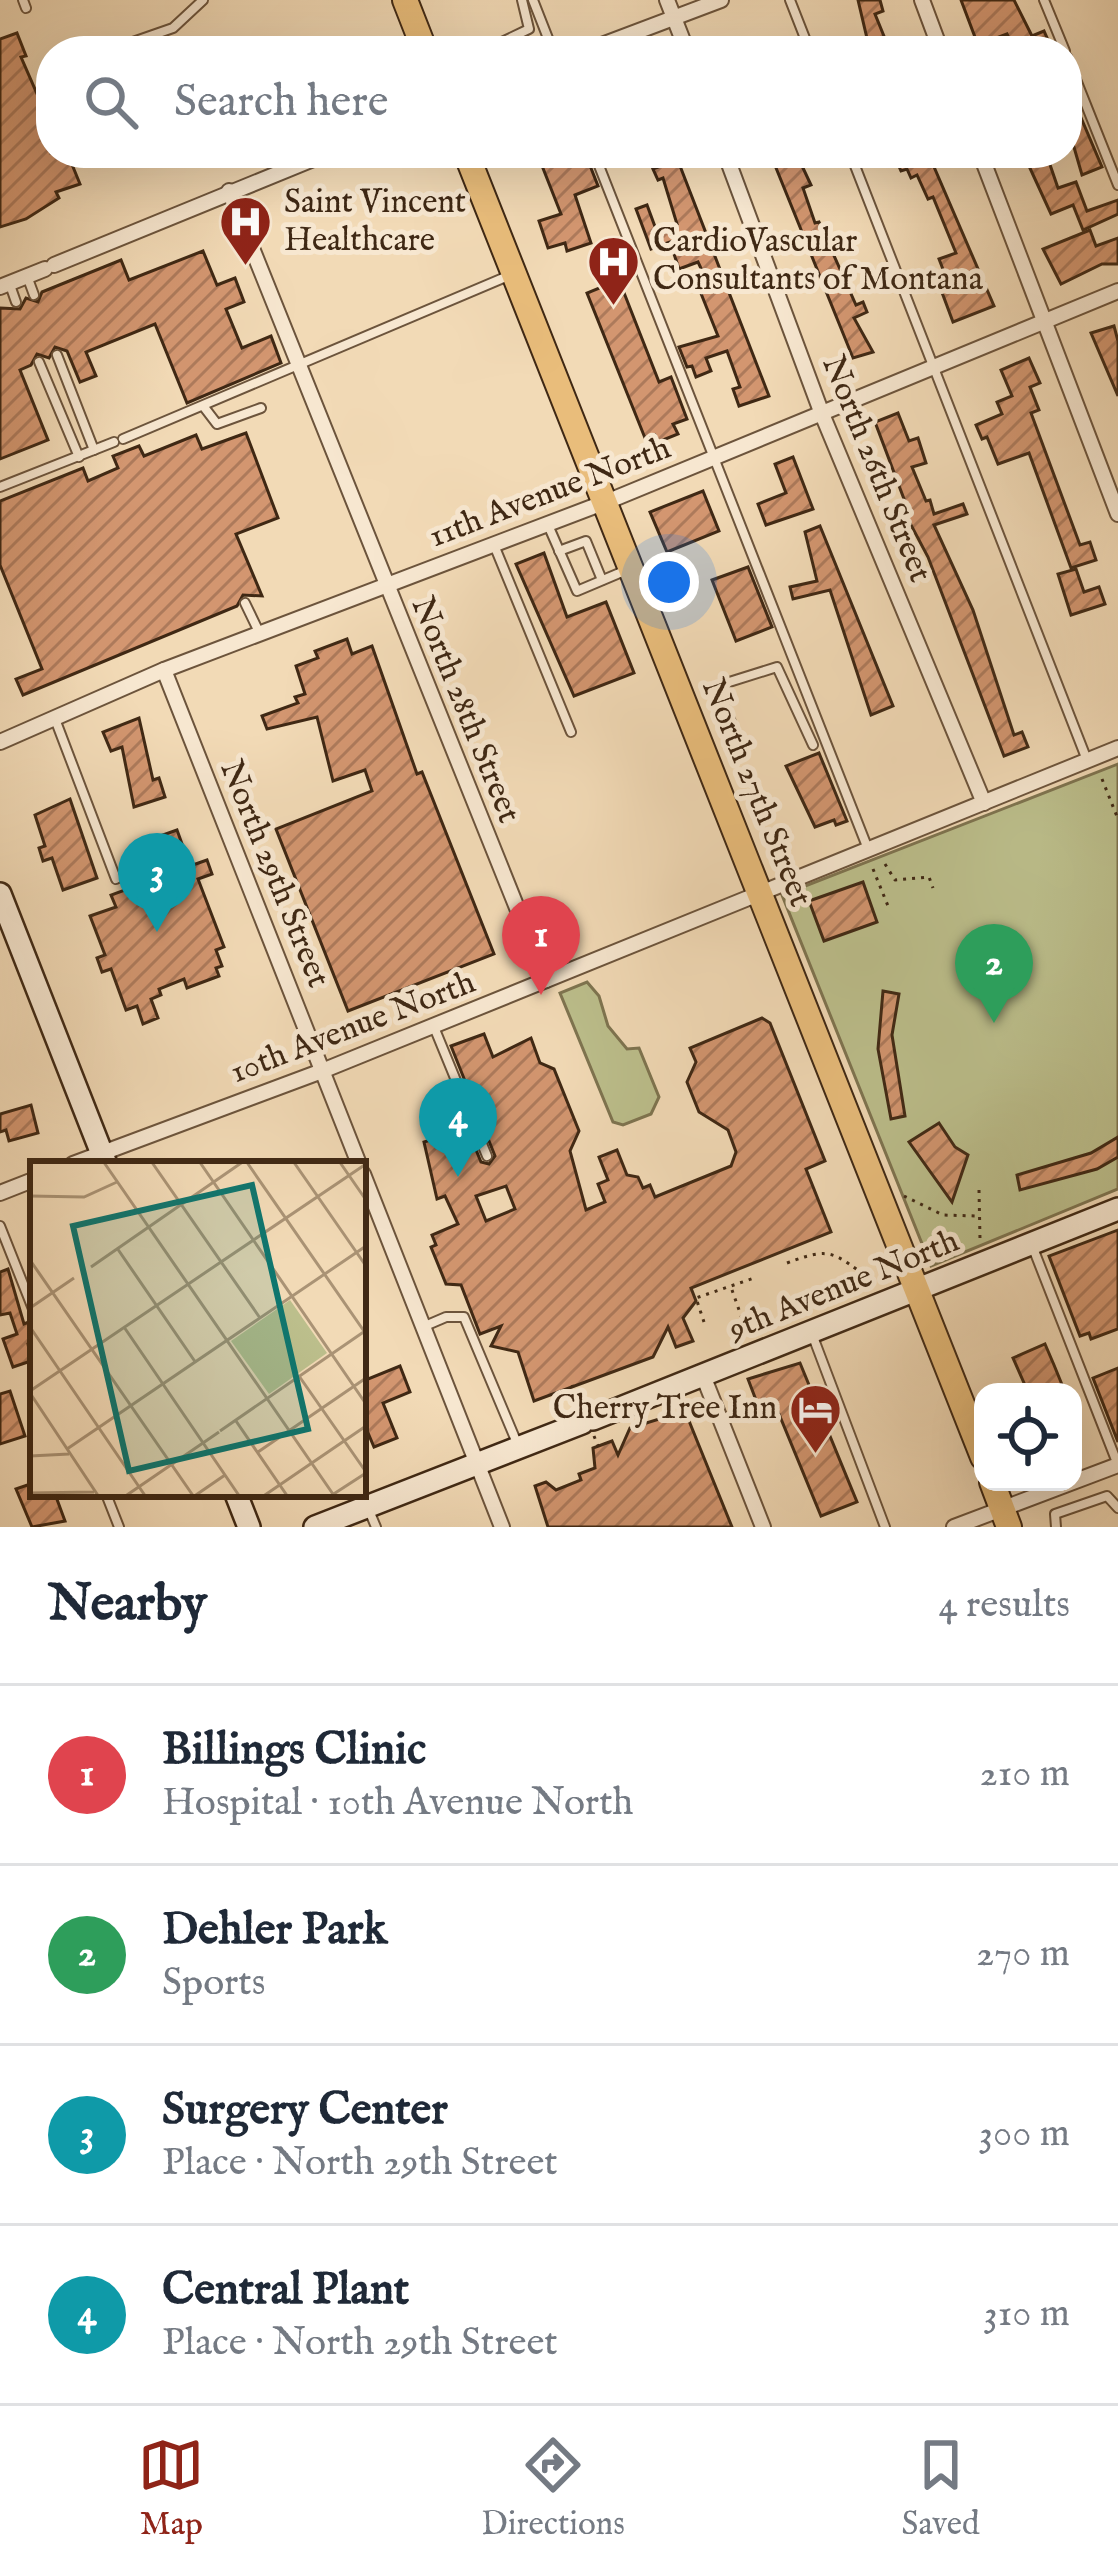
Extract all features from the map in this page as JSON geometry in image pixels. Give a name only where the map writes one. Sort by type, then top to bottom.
[{"type":"main road","points":[[405,0],[419,36]]},
{"type":"main road","name":"North 27th Street","points":[[472,168],[974,1434]]},
{"type":"street","points":[[667,0],[681,36]]},
{"type":"street","points":[[625,36],[721,0]]},
{"type":"street","points":[[922,0],[935,36]]},
{"type":"street","points":[[4,286],[289,168]]},
{"type":"street","name":"North 26th Street","points":[[731,168],[821,414],[984,803]]},
{"type":"street","points":[[986,168],[1118,514]]},
{"type":"street","name":"North 28th Street","points":[[229,191],[546,980]]},
{"type":"street","name":"11th Avenue North","points":[[0,742],[164,670],[604,502],[1118,291]]},
{"type":"street","name":"North 29th Street","points":[[164,670],[358,1161]]},
{"type":"street","name":"10th Avenue North","points":[[104,1158],[1118,748]]},
{"type":"street","points":[[0,894],[104,1158]]},
{"type":"street","points":[[0,1192],[30,1181]]},
{"type":"street","points":[[366,1182],[502,1527]]},
{"type":"street","name":"9th Avenue North","points":[[316,1527],[372,1517],[477,1463],[704,1378],[1118,1209]]},
{"type":"street","points":[[704,1378],[763,1527]]},
{"type":"street","points":[[954,1527],[1005,1518],[1118,1465]]},
{"type":"street","points":[[237,1497],[249,1527]]},
{"type":"lane","points":[[149,36],[172,28],[203,0]]},
{"type":"lane","points":[[515,36],[530,29],[522,0]]},
{"type":"lane","points":[[533,0],[548,36]]},
{"type":"lane","points":[[790,0],[804,36]]},
{"type":"lane","points":[[1045,0],[1059,36]]},
{"type":"lane","points":[[1082,94],[1118,185]]},
{"type":"lane","points":[[600,168],[869,850]]},
{"type":"lane","points":[[856,168],[1088,761]]},
{"type":"lane","points":[[0,488],[300,368],[513,274]]},
{"type":"lane","points":[[27,276],[34,295]]},
{"type":"lane","points":[[4,286],[16,302]]},
{"type":"lane","points":[[57,355],[94,451]]},
{"type":"lane","points":[[39,362],[79,457]]},
{"type":"lane","points":[[204,407],[218,424],[261,408]]},
{"type":"lane","points":[[548,524],[577,591],[630,568]]},
{"type":"lane","points":[[559,551],[586,541],[602,580]]},
{"type":"lane","points":[[494,544],[571,732]]},
{"type":"lane","points":[[245,603],[260,634]]},
{"type":"lane","points":[[734,731],[723,699],[726,683],[777,667],[813,745]]},
{"type":"lane","points":[[55,718],[116,879]]},
{"type":"lane","points":[[434,1026],[488,1156]]},
{"type":"lane","points":[[0,1226],[30,1301]]},
{"type":"lane","points":[[1032,1246],[1118,1465]]},
{"type":"lane","points":[[424,1327],[446,1317],[464,1317],[518,1447]]},
{"type":"lane","points":[[812,1334],[885,1527]]},
{"type":"lane","points":[[1056,1527],[1055,1514],[1107,1496],[1118,1508]]},
{"type":"lane","points":[[107,1497],[119,1527]]},
{"type":"path","points":[[1102,779],[1118,819]]},
{"type":"path","points":[[885,864],[895,880]]},
{"type":"path","points":[[873,869],[888,906]]},
{"type":"path","points":[[895,880],[929,877],[933,888]]},
{"type":"path","points":[[884,896],[895,880]]},
{"type":"path","points":[[979,1190],[980,1239]]},
{"type":"path","points":[[904,1196],[943,1215],[978,1216]]},
{"type":"path","points":[[787,1263],[819,1251],[844,1256],[872,1280]]},
{"type":"path","points":[[731,1289],[754,1278]]},
{"type":"path","points":[[704,1322],[696,1298],[728,1285],[745,1327]]},
{"type":"green space","points":[[1118,764],[1118,1189],[931,1266],[782,895]]},
{"type":"green space","points":[[587,982],[599,996],[608,1026],[627,1049],[639,1048],[659,1097],[651,1114],[623,1125],[613,1122],[560,993]]},
{"type":"building","points":[[858,0],[880,0],[883,11],[875,14],[884,36],[866,36]]},
{"type":"building","points":[[961,0],[1014,0],[1032,36],[1007,34],[975,36]]},
{"type":"building","points":[[17,33],[26,56],[21,57],[36,92],[36,168],[73,168],[80,184],[56,192],[59,198],[26,219],[0,227],[0,39]]},
{"type":"building","points":[[1082,120],[1102,167],[1082,175],[1080,168]]},
{"type":"building","points":[[543,168],[591,168],[598,186],[575,195],[591,243],[567,251],[565,243],[548,248],[539,221],[561,214]]},
{"type":"building","points":[[681,168],[769,396],[739,406],[733,389],[740,387],[727,351],[706,358],[711,371],[696,377],[692,366],[687,367],[679,347],[718,336],[698,286],[707,281],[698,262],[679,269],[670,242],[651,249],[636,209],[647,205],[657,232],[677,224],[663,178],[658,180],[653,169]]},
{"type":"building","points":[[776,168],[803,168],[811,185],[803,188],[815,223],[819,222],[856,305],[863,302],[867,312],[854,318],[873,352],[853,358]]},
{"type":"building","points":[[900,168],[934,168],[994,306],[953,322],[940,287],[949,285],[939,259],[956,253],[933,197],[928,199],[917,175],[911,178],[907,169]]},
{"type":"building","points":[[1030,168],[1051,168],[1058,188],[1076,182],[1087,211],[1118,200],[1118,214],[1083,230],[1073,205],[1051,214]]},
{"type":"building","points":[[1090,230],[1096,246],[1118,238],[1118,264],[1102,264],[1061,284],[1043,249]]},
{"type":"building","points":[[203,251],[217,285],[235,278],[244,302],[226,309],[242,348],[271,336],[281,363],[187,403],[155,324],[86,352],[96,376],[80,382],[67,351],[55,347],[49,358],[37,354],[31,365],[20,370],[48,440],[0,459],[0,308],[20,309],[26,298],[38,302],[42,292],[121,260],[129,280]]},
{"type":"building","points":[[619,280],[659,382],[671,377],[687,419],[673,424],[678,434],[658,442],[655,435],[645,438],[587,293]]},
{"type":"building","points":[[1114,326],[1118,341],[1118,396],[1091,333]]},
{"type":"building","points":[[1029,358],[1040,383],[1030,387],[1039,410],[1031,413],[1080,545],[1090,542],[1096,560],[1071,568],[1029,453],[998,464],[987,437],[982,439],[976,425],[1002,414],[997,402],[1012,396],[1001,370]]},
{"type":"building","points":[[898,413],[909,441],[918,438],[926,463],[912,467],[934,514],[963,504],[967,514],[934,525],[973,610],[1014,735],[1022,732],[1028,747],[1004,756],[928,557],[902,508],[907,507],[875,422]]},
{"type":"building","points":[[246,433],[278,518],[236,534],[262,596],[243,595],[237,606],[23,695],[16,679],[42,669],[0,565],[0,501],[83,468],[88,481],[118,468],[113,456],[139,446],[144,456],[196,435],[202,449]]},
{"type":"building","points":[[793,457],[813,509],[766,525],[758,504],[786,493],[775,464]]},
{"type":"building","points":[[703,491],[719,531],[667,552],[650,512]]},
{"type":"building","points":[[820,526],[893,706],[871,715],[830,590],[793,599],[790,587],[817,581],[805,532]]},
{"type":"building","points":[[544,553],[567,617],[606,602],[634,673],[574,696],[516,564]]},
{"type":"building","points":[[748,567],[772,627],[736,641],[712,580]]},
{"type":"building","points":[[1076,569],[1084,592],[1099,587],[1105,604],[1071,615],[1058,574]]},
{"type":"building","points":[[347,639],[352,654],[372,646],[417,774],[422,772],[494,954],[348,1011],[276,829],[372,791],[365,770],[333,781],[317,717],[267,729],[262,716],[298,703],[295,697],[305,694],[296,666],[318,658],[315,651]]},
{"type":"building","points":[[139,718],[153,780],[159,778],[165,797],[134,807],[122,747],[111,751],[103,732]]},
{"type":"building","points":[[819,753],[847,821],[815,827],[786,766]]},
{"type":"building","points":[[70,799],[97,878],[63,890],[52,858],[43,861],[39,848],[45,846],[35,815]]},
{"type":"building","points":[[177,830],[190,866],[207,860],[212,874],[198,879],[224,947],[216,950],[222,966],[216,968],[219,976],[187,988],[184,979],[159,989],[161,995],[151,999],[158,1018],[143,1024],[137,1006],[126,1010],[111,969],[102,972],[97,958],[105,955],[90,916],[116,907],[111,895],[177,871],[171,854],[142,864],[135,845]]},
{"type":"building","points":[[863,882],[877,922],[824,941],[809,901]]},
{"type":"building","points":[[883,991],[899,994],[892,1035],[905,1116],[891,1119],[878,1049]]},
{"type":"building","points":[[762,1018],[770,1023],[825,1161],[806,1169],[831,1232],[691,1288],[696,1301],[683,1318],[693,1341],[676,1347],[668,1327],[653,1357],[534,1401],[518,1352],[491,1346],[501,1326],[480,1334],[461,1285],[446,1284],[431,1247],[436,1245],[432,1235],[458,1224],[445,1196],[437,1199],[424,1142],[467,1128],[481,1162],[489,1164],[495,1156],[451,1046],[484,1034],[493,1057],[531,1038],[540,1063],[554,1069],[579,1131],[570,1151],[586,1210],[605,1202],[598,1184],[608,1180],[599,1157],[617,1150],[627,1175],[638,1177],[643,1188],[650,1185],[655,1197],[731,1166],[736,1152],[728,1130],[699,1112],[687,1082],[696,1062],[690,1048]],"holes":[[[506,1186],[515,1209],[486,1221],[476,1196]]]},
{"type":"building","points":[[31,1105],[38,1133],[9,1141],[6,1130],[0,1132],[0,1114]]},
{"type":"building","points":[[939,1123],[955,1147],[968,1155],[952,1202],[909,1142]]},
{"type":"building","points":[[1118,1137],[1118,1157],[1097,1169],[1020,1190],[1017,1175],[1091,1153]]},
{"type":"building","points":[[1118,1230],[1118,1329],[1091,1339],[1089,1333],[1080,1336],[1049,1256]]},
{"type":"building","points":[[8,1269],[24,1324],[30,1321],[30,1361],[13,1367],[3,1339],[17,1334],[10,1313],[0,1315],[0,1272]]},
{"type":"building","points":[[1045,1344],[1061,1383],[1024,1383],[1013,1358]]},
{"type":"building","name":"Cherry Tree Inn","points":[[800,1363],[857,1502],[821,1516],[774,1402],[759,1408],[748,1379]]},
{"type":"building","points":[[400,1366],[410,1392],[383,1403],[397,1438],[374,1447],[366,1428],[366,1380]]},
{"type":"building","points":[[1118,1368],[1118,1442],[1093,1378]]},
{"type":"building","points":[[10,1391],[25,1436],[0,1444],[0,1394]]},
{"type":"building","points":[[685,1411],[732,1527],[548,1527],[535,1486],[546,1482],[556,1490],[581,1480],[579,1474],[595,1468],[593,1448],[612,1441],[618,1455],[630,1428]]},
{"type":"building","points":[[30,1484],[30,1497],[56,1497],[65,1521],[32,1527],[16,1489]]},
{"type":"place","name":"Saint Vincent Healthcare","points":[[245,268]]},
{"type":"place","name":"CardioVascular Consultants of Montana","points":[[614,307]]},
{"type":"place","name":"Surgery Center","points":[[157,932]]},
{"type":"place","name":"Billings Clinic","points":[[541,995]]},
{"type":"place","name":"Dehler Park","points":[[994,1023]]},
{"type":"place","name":"Central Plant","points":[[458,1177]]},
{"type":"place","name":"Cherry Tree Inn","points":[[816,1455]]}]
